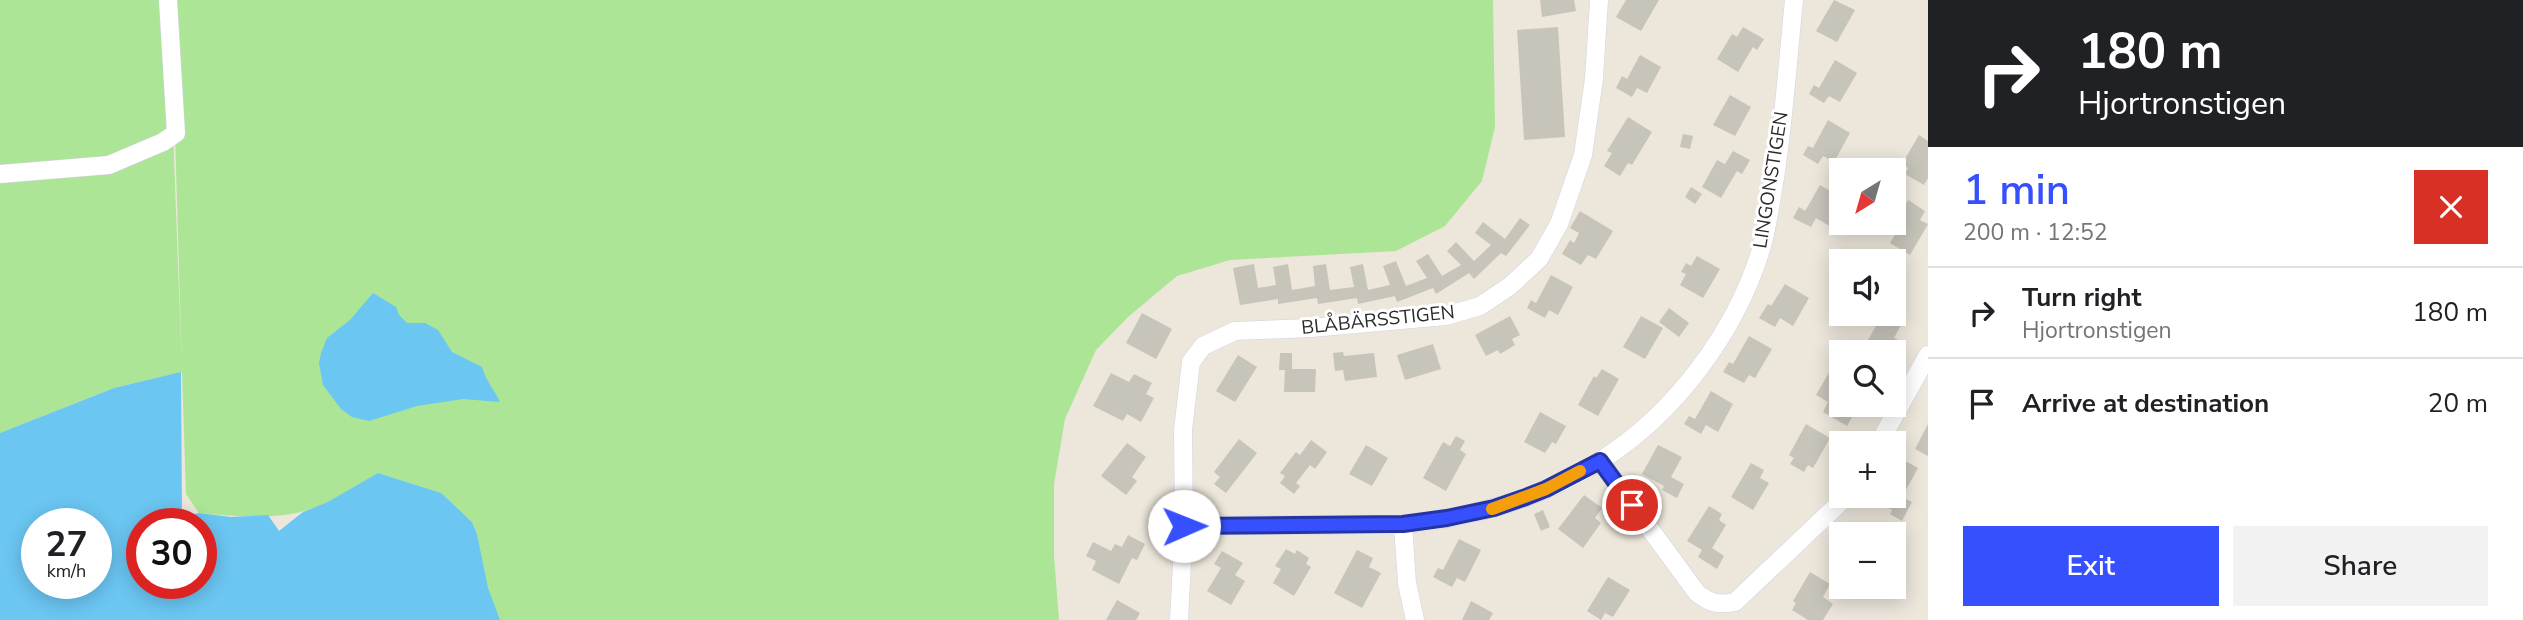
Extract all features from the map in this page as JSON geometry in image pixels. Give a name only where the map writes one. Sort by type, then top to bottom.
[{"type":"street","points":[[0,174],[109,165],[163,142],[176,133],[168,0]]},
{"type":"street","name":"BLÅBÄRSSTIGEN","points":[[1179,620],[1184,526],[1185,416],[1191,362],[1203,346],[1235,331],[1311,328],[1446,316],[1480,306],[1510,286],[1539,259],[1559,224],[1583,155],[1594,79],[1599,0]]},
{"type":"street","name":"LINGONSTIGEN","points":[[1184,526],[1403,524],[1494,508],[1546,489],[1600,461],[1639,432],[1675,397],[1708,355],[1750,282],[1763,244],[1773,192],[1794,0]]},
{"type":"street","points":[[1886,431],[1928,355]]},
{"type":"street","points":[[1600,461],[1697,593],[1717,605],[1735,602],[1834,508]]},
{"type":"street","points":[[1403,524],[1407,583],[1415,620]]},
{"type":"green space","points":[[0,0],[168,0],[182,370],[171,0],[1493,0],[1495,127],[1482,181],[1445,226],[1396,251],[1230,260],[1177,276],[1128,317],[1096,350],[1065,419],[1054,484],[1054,556],[1059,620],[500,620],[492,604],[472,522],[440,493],[378,473],[333,500],[293,514],[224,515],[217,514],[217,508],[196,508],[186,494],[182,372],[114,388],[0,433]]},
{"type":"water","points":[[373,293],[396,307],[407,323],[425,323],[438,330],[452,352],[482,367],[500,402],[463,399],[417,406],[369,421],[352,417],[341,409],[323,385],[319,363],[321,353],[327,338],[350,320]]},
{"type":"water","points":[[181,372],[182,508],[126,508],[126,599],[217,599],[217,515],[268,515],[279,531],[303,512],[328,502],[378,473],[441,493],[472,522],[488,588],[500,620],[0,620],[0,433],[114,388]]},
{"type":"building","points":[[1540,0],[1574,0],[1576,11],[1542,17]]},
{"type":"building","points":[[1626,0],[1659,0],[1641,31],[1616,17]]},
{"type":"building","points":[[1834,0],[1855,10],[1837,42],[1816,31]]},
{"type":"building","points":[[1558,27],[1565,137],[1524,140],[1517,30]]},
{"type":"building","points":[[1743,27],[1764,39],[1757,50],[1753,47],[1738,72],[1717,59],[1732,34],[1737,37]]},
{"type":"building","points":[[1640,55],[1661,67],[1647,93],[1637,88],[1632,97],[1616,88],[1622,76],[1627,79]]},
{"type":"building","points":[[1835,60],[1857,73],[1840,102],[1829,96],[1824,103],[1809,94],[1814,85],[1819,88]]},
{"type":"building","points":[[1730,95],[1751,107],[1735,136],[1713,125]]},
{"type":"building","points":[[1628,117],[1652,132],[1632,165],[1628,163],[1620,176],[1604,166],[1612,153],[1607,151]]},
{"type":"building","points":[[1828,120],[1850,133],[1836,158],[1829,159],[1823,156],[1818,164],[1803,155],[1808,146],[1813,148]]},
{"type":"building","points":[[1683,134],[1693,136],[1690,149],[1680,147]]},
{"type":"building","points":[[1919,135],[1928,141],[1928,178],[1924,185],[1906,175],[1908,168],[1906,158]]},
{"type":"building","points":[[1733,151],[1750,160],[1742,174],[1737,171],[1721,198],[1702,187],[1717,160],[1725,164]]},
{"type":"building","points":[[1820,185],[1829,190],[1829,226],[1816,218],[1811,227],[1793,218],[1799,207],[1805,211]]},
{"type":"building","points":[[1691,187],[1702,194],[1695,204],[1685,197]]},
{"type":"building","points":[[1908,200],[1925,211],[1920,220],[1928,224],[1910,255],[1906,249],[1900,249],[1890,243],[1895,235],[1906,235]]},
{"type":"building","points":[[1580,211],[1613,231],[1596,259],[1588,255],[1581,265],[1562,254],[1570,240],[1574,243],[1579,233],[1570,228]]},
{"type":"building","points":[[1520,218],[1530,225],[1506,256],[1501,253],[1474,279],[1469,273],[1436,294],[1433,288],[1397,302],[1395,296],[1358,304],[1357,298],[1318,304],[1317,298],[1278,304],[1278,299],[1240,305],[1233,268],[1254,264],[1258,288],[1276,285],[1273,267],[1288,264],[1292,290],[1315,286],[1313,266],[1326,264],[1330,290],[1354,287],[1350,267],[1363,264],[1368,290],[1390,285],[1383,266],[1396,261],[1406,286],[1427,278],[1416,261],[1428,254],[1442,276],[1461,265],[1447,251],[1456,242],[1474,261],[1491,245],[1475,233],[1483,222],[1505,239]]},
{"type":"building","points":[[1697,256],[1720,269],[1703,298],[1680,285],[1686,274],[1681,272],[1686,263],[1691,266]]},
{"type":"building","points":[[1551,275],[1573,287],[1558,315],[1549,310],[1545,318],[1527,308],[1531,300],[1536,303]]},
{"type":"building","points":[[1785,284],[1809,298],[1793,326],[1780,318],[1775,327],[1759,318],[1768,304],[1771,306]]},
{"type":"building","points":[[1669,308],[1689,323],[1679,337],[1659,322]]},
{"type":"building","points":[[1142,313],[1172,329],[1156,359],[1126,343]]},
{"type":"building","points":[[1510,316],[1520,335],[1512,339],[1515,345],[1500,354],[1498,350],[1486,356],[1475,335]]},
{"type":"building","points":[[1641,316],[1663,328],[1645,359],[1623,347]]},
{"type":"building","points":[[1876,326],[1900,326],[1894,338],[1896,340],[1868,340]]},
{"type":"building","points":[[1749,336],[1772,349],[1755,378],[1749,375],[1744,383],[1723,372],[1729,362],[1733,364]]},
{"type":"building","points":[[1433,344],[1441,369],[1405,380],[1397,355]]},
{"type":"building","points":[[1343,352],[1344,356],[1374,353],[1377,377],[1345,381],[1343,370],[1335,371],[1333,353]]},
{"type":"building","points":[[1280,353],[1292,353],[1292,369],[1316,369],[1315,392],[1284,392],[1285,370],[1279,370]]},
{"type":"building","points":[[1238,355],[1257,367],[1235,402],[1216,391]]},
{"type":"building","points":[[1602,369],[1619,379],[1598,416],[1578,405],[1594,376],[1596,378]]},
{"type":"building","points":[[1111,373],[1129,382],[1134,374],[1152,383],[1146,394],[1154,398],[1141,422],[1127,414],[1123,421],[1093,406]]},
{"type":"building","points":[[1829,373],[1829,416],[1823,412],[1828,402],[1816,395]]},
{"type":"building","points":[[1711,391],[1733,404],[1718,432],[1706,425],[1701,434],[1684,424],[1689,416],[1695,419]]},
{"type":"building","points":[[1540,412],[1566,426],[1556,444],[1552,442],[1545,453],[1524,442]]},
{"type":"building","points":[[1832,417],[1852,417],[1847,426]]},
{"type":"building","points":[[1806,424],[1829,437],[1813,468],[1808,465],[1804,472],[1790,464],[1794,458],[1789,455]]},
{"type":"building","points":[[1928,424],[1928,456],[1915,449]]},
{"type":"building","points":[[1456,436],[1465,441],[1460,450],[1466,454],[1446,491],[1423,478],[1443,442],[1450,446]]},
{"type":"building","points":[[1239,439],[1257,453],[1226,493],[1214,484],[1220,477],[1214,472]]},
{"type":"building","points":[[1311,440],[1327,452],[1315,469],[1310,465],[1296,483],[1300,486],[1294,494],[1280,483],[1285,476],[1280,473],[1296,452],[1300,455]]},
{"type":"building","points":[[1127,443],[1146,457],[1132,477],[1137,481],[1126,495],[1101,476]]},
{"type":"building","points":[[1366,445],[1388,458],[1372,486],[1349,474]]},
{"type":"building","points":[[1658,445],[1682,457],[1671,477],[1684,484],[1677,498],[1662,490],[1664,486],[1642,474]]},
{"type":"building","points":[[1906,462],[1918,468],[1906,490]]},
{"type":"building","points":[[1751,463],[1764,470],[1760,478],[1769,483],[1753,510],[1731,497]]},
{"type":"building","points":[[1584,495],[1602,508],[1595,518],[1601,523],[1583,548],[1558,529]]},
{"type":"building","points":[[1906,499],[1912,502],[1902,521],[1890,514],[1892,510],[1888,508],[1906,508]]},
{"type":"building","points":[[1709,506],[1722,514],[1719,520],[1726,525],[1712,548],[1724,556],[1717,569],[1698,557],[1702,550],[1687,541]]},
{"type":"building","points":[[1543,510],[1550,527],[1541,531],[1534,514]]},
{"type":"building","points":[[1128,535],[1145,544],[1137,560],[1132,558],[1119,584],[1092,570],[1096,561],[1086,556],[1093,542],[1111,551],[1115,544],[1122,547]]},
{"type":"building","points":[[1459,539],[1481,550],[1465,582],[1457,578],[1452,587],[1433,577],[1438,568],[1443,570]]},
{"type":"building","points":[[1286,549],[1295,554],[1297,550],[1309,558],[1306,564],[1311,567],[1294,596],[1273,583],[1281,569],[1275,566]]},
{"type":"building","points":[[1357,550],[1373,558],[1369,567],[1381,573],[1362,608],[1334,593]]},
{"type":"building","points":[[1222,551],[1243,563],[1235,575],[1245,581],[1231,605],[1207,591],[1221,568],[1214,564]]},
{"type":"building","points":[[1810,572],[1829,583],[1823,597],[1833,604],[1823,620],[1808,620],[1792,610],[1796,603],[1793,601]]},
{"type":"building","points":[[1608,577],[1630,590],[1613,617],[1605,613],[1601,620],[1587,611]]},
{"type":"building","points":[[1117,600],[1140,613],[1136,620],[1106,620]]},
{"type":"building","points":[[1471,601],[1493,613],[1489,620],[1462,620]]},
{"type":"slow traffic","points":[[1492,509],[1546,489],[1580,471]]},
{"type":"route","points":[[1184,526],[1403,524],[1447,518],[1494,508],[1526,497],[1600,461],[1632,505]]}]
